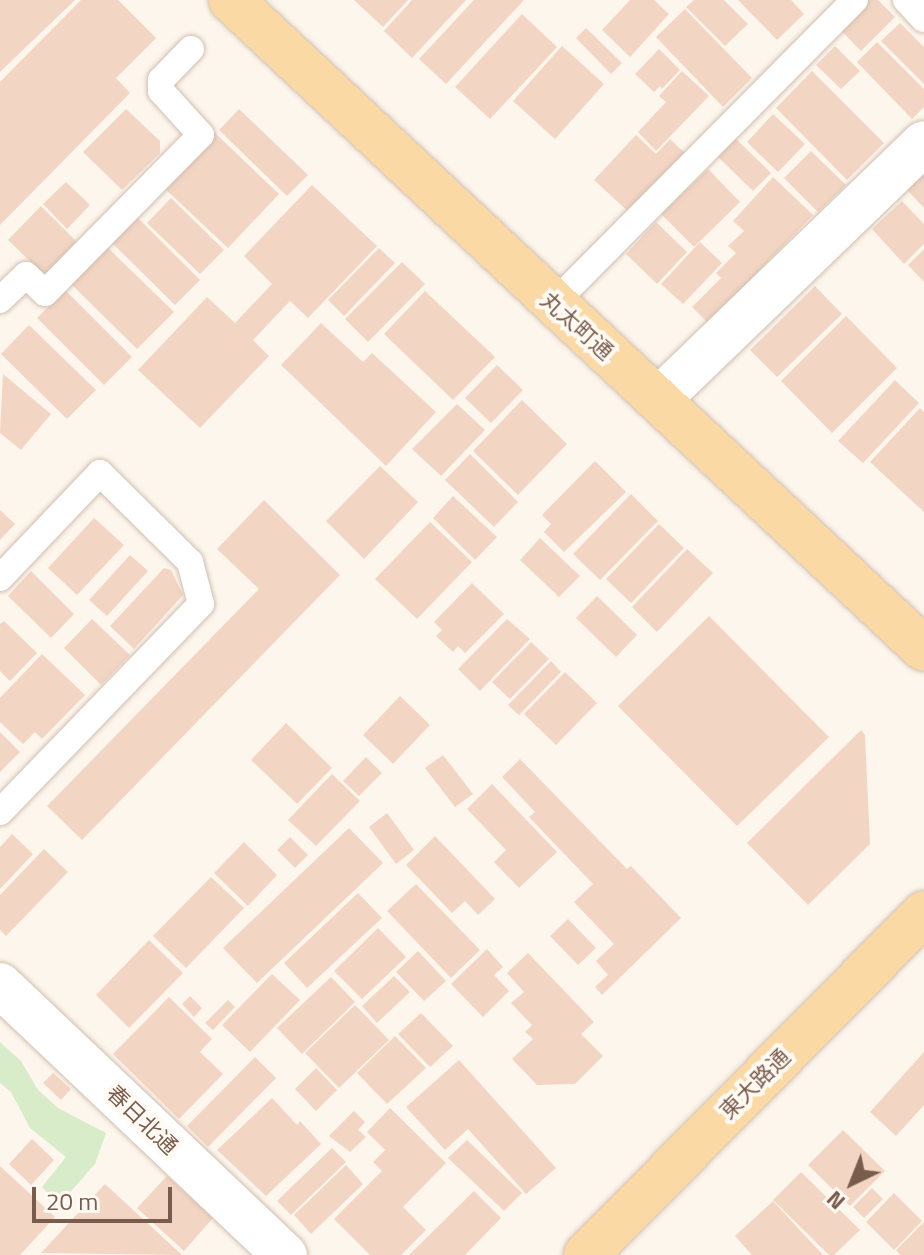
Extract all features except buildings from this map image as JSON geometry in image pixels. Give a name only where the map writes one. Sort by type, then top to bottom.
[{"type":"main road","name":"丸太町通","points":[[231,0],[552,305],[659,399],[924,649]]},
{"type":"main road","name":"東大路通","points":[[586,1255],[924,913]]},
{"type":"street","points":[[659,399],[924,143]]},
{"type":"street","name":"春日北通","points":[[0,985],[285,1255]]},
{"type":"lane","points":[[552,305],[855,0]]},
{"type":"lane","points":[[906,0],[924,19]]},
{"type":"lane","points":[[0,300],[26,275],[45,293],[201,135],[161,91],[161,80],[191,49]]},
{"type":"lane","points":[[0,578],[100,473],[190,562],[201,604],[0,812]]},
{"type":"green space","points":[[0,1042],[21,1061],[38,1090],[58,1108],[106,1133],[95,1164],[59,1205],[42,1187],[66,1157],[30,1128],[11,1092],[0,1083]]}]
